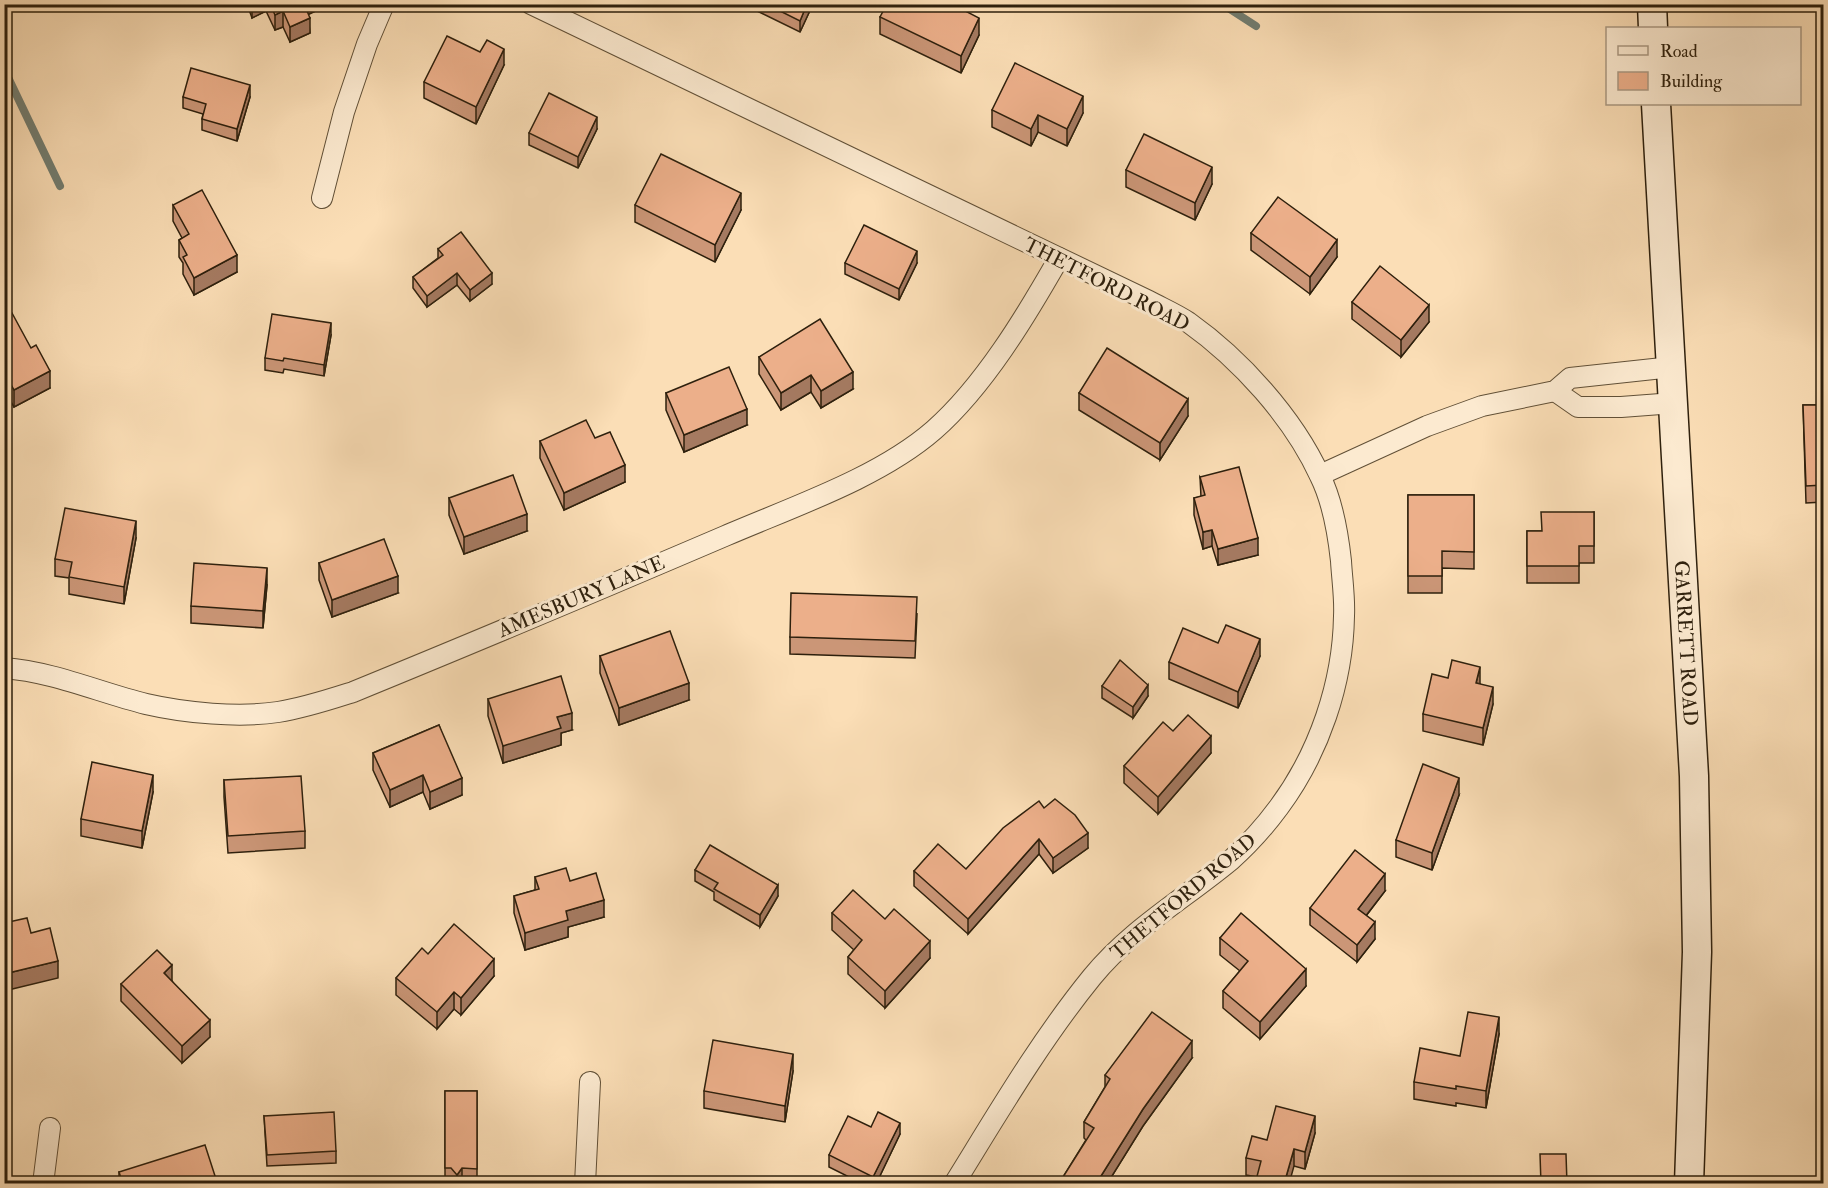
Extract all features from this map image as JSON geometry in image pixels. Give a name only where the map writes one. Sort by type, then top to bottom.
[{"type":"street","points":[[322,198],[344,112],[367,44],[384,4]]},
{"type":"street","name":"THETFORD ROAD","points":[[531,4],[1187,321],[1224,350],[1264,391],[1295,433],[1320,475],[1330,501],[1339,544],[1344,617],[1339,662],[1330,705],[1304,766],[1280,805],[1254,837],[1232,859],[1129,938],[1092,977],[1042,1044],[954,1184]]},
{"type":"street","points":[[1652,4],[1653,27]]},
{"type":"street","name":"GARRETT ROAD","points":[[1656,105],[1692,715],[1697,892],[1689,1184]]},
{"type":"street","name":"AMESBURY LANE","points":[[4,668],[52,675],[147,704],[194,712],[276,712],[353,692],[784,511],[867,474],[905,452],[934,430],[981,379],[1040,291],[1059,258]]},
{"type":"street","points":[[1320,475],[1427,426],[1482,406],[1555,391],[1570,378],[1672,367]]},
{"type":"street","points":[[1555,391],[1578,407],[1622,407],[1674,403]]},
{"type":"street","points":[[585,1184],[591,1082]]},
{"type":"street","points":[[43,1184],[50,1128]]},
{"type":"building","points":[[270,4],[304,4],[310,18],[290,27],[283,11],[275,15]]},
{"type":"building","points":[[766,4],[807,4],[800,21]]},
{"type":"building","points":[[887,4],[952,4],[979,18],[961,56],[880,17]]},
{"type":"building","points":[[447,36],[480,52],[487,40],[504,49],[476,107],[424,82]]},
{"type":"building","points":[[1015,63],[1083,96],[1067,129],[1038,115],[1031,129],[992,110]]},
{"type":"building","points":[[191,68],[250,85],[237,129],[202,119],[206,104],[183,97]]},
{"type":"building","points":[[549,93],[597,117],[578,157],[529,133]]},
{"type":"building","points":[[1144,134],[1212,167],[1195,203],[1126,170]]},
{"type":"building","points":[[661,154],[741,193],[715,245],[635,205]]},
{"type":"building","points":[[202,190],[237,255],[194,278],[183,257],[187,255],[179,240],[189,234],[173,205]]},
{"type":"building","points":[[1278,197],[1337,240],[1310,277],[1251,233]]},
{"type":"building","points":[[864,225],[917,251],[899,289],[845,263]]},
{"type":"building","points":[[461,232],[492,273],[470,290],[457,273],[427,296],[413,277],[443,255],[438,249]]},
{"type":"building","points":[[1380,266],[1429,305],[1401,340],[1352,302]]},
{"type":"building","points":[[12,313],[31,348],[36,345],[50,371],[14,390],[4,373],[4,318]]},
{"type":"building","points":[[272,314],[331,323],[324,365],[284,358],[283,361],[265,358]]},
{"type":"building","points":[[820,319],[853,372],[821,391],[811,375],[781,393],[759,357]]},
{"type":"building","points":[[1107,348],[1188,399],[1160,443],[1079,393]]},
{"type":"building","points":[[729,367],[747,409],[684,435],[666,393]]},
{"type":"building","points":[[1803,405],[1824,405],[1824,485],[1806,486]]},
{"type":"building","points":[[586,420],[595,438],[610,432],[625,465],[564,493],[540,441]]},
{"type":"building","points":[[1239,467],[1258,538],[1218,549],[1212,530],[1203,532],[1194,498],[1205,495],[1200,477]]},
{"type":"building","points":[[513,475],[527,514],[464,537],[449,498]]},
{"type":"building","points":[[1408,495],[1474,495],[1474,552],[1442,551],[1442,576],[1408,576]]},
{"type":"building","points":[[65,508],[136,521],[124,587],[69,577],[72,562],[55,559]]},
{"type":"building","points":[[1541,512],[1594,512],[1594,546],[1579,546],[1579,566],[1527,566],[1527,531],[1542,531]]},
{"type":"building","points":[[384,539],[398,576],[332,600],[319,563]]},
{"type":"building","points":[[194,563],[267,568],[263,611],[191,606]]},
{"type":"building","points":[[791,593],[917,597],[915,641],[790,637]]},
{"type":"building","points":[[1226,625],[1260,639],[1238,692],[1169,662],[1183,628],[1218,643]]},
{"type":"building","points":[[670,631],[689,683],[619,708],[600,656]]},
{"type":"building","points":[[1120,660],[1148,685],[1133,707],[1102,686]]},
{"type":"building","points":[[1452,660],[1480,667],[1476,683],[1493,687],[1483,728],[1423,714],[1432,674],[1448,678]]},
{"type":"building","points":[[561,676],[572,713],[557,717],[561,728],[503,746],[488,699]]},
{"type":"building","points":[[1188,715],[1211,736],[1158,797],[1124,766],[1163,722],[1173,731]]},
{"type":"building","points":[[439,725],[462,778],[430,792],[423,775],[390,790],[373,753]]},
{"type":"building","points":[[92,762],[153,775],[142,831],[81,819]]},
{"type":"building","points":[[1423,764],[1459,778],[1432,853],[1396,840]]},
{"type":"building","points":[[301,776],[305,831],[228,836],[224,780]]},
{"type":"building","points":[[1055,799],[1075,815],[1088,833],[1053,858],[1039,839],[968,919],[914,871],[938,844],[966,869],[1003,828],[1039,801],[1044,808]]},
{"type":"building","points":[[710,845],[778,885],[760,915],[714,889],[718,883],[695,870]]},
{"type":"building","points":[[1355,850],[1385,874],[1358,909],[1375,922],[1357,945],[1310,908]]},
{"type":"building","points":[[566,868],[570,881],[596,873],[604,900],[566,911],[568,920],[525,933],[514,896],[539,889],[535,877]]},
{"type":"building","points":[[853,890],[885,919],[894,909],[930,941],[885,991],[848,957],[862,940],[832,913]]},
{"type":"building","points":[[1241,913],[1306,969],[1260,1022],[1223,991],[1248,961],[1220,938]]},
{"type":"building","points":[[27,918],[31,933],[50,928],[58,961],[4,974],[4,923]]},
{"type":"building","points":[[454,924],[494,959],[461,998],[454,992],[437,1012],[396,978],[422,948],[428,954]]},
{"type":"building","points":[[157,950],[172,965],[164,973],[210,1020],[182,1046],[121,984]]},
{"type":"building","points":[[1152,1012],[1192,1041],[1143,1109],[1096,1184],[1073,1184],[1063,1177],[1094,1128],[1084,1122],[1110,1079],[1105,1075]]},
{"type":"building","points":[[1468,1012],[1499,1017],[1486,1091],[1414,1082],[1420,1048],[1460,1056]]},
{"type":"building","points":[[713,1040],[793,1054],[785,1106],[704,1091]]},
{"type":"building","points":[[445,1091],[477,1091],[477,1169],[462,1168],[457,1175],[451,1168],[445,1168]]},
{"type":"building","points":[[1276,1106],[1315,1116],[1305,1152],[1294,1149],[1284,1184],[1255,1184],[1261,1161],[1246,1158],[1252,1136],[1267,1140]]},
{"type":"building","points":[[334,1112],[336,1151],[267,1155],[264,1116]]},
{"type":"building","points":[[878,1112],[900,1123],[873,1177],[829,1155],[848,1116],[871,1127]]},
{"type":"building","points":[[205,1145],[216,1179],[200,1184],[123,1184],[119,1172]]},
{"type":"building","points":[[1540,1154],[1566,1154],[1567,1184],[1541,1184]]},
{"type":"waterway","points":[[1222,4],[1256,26]]},
{"type":"waterway","points":[[4,69],[60,186]]}]
